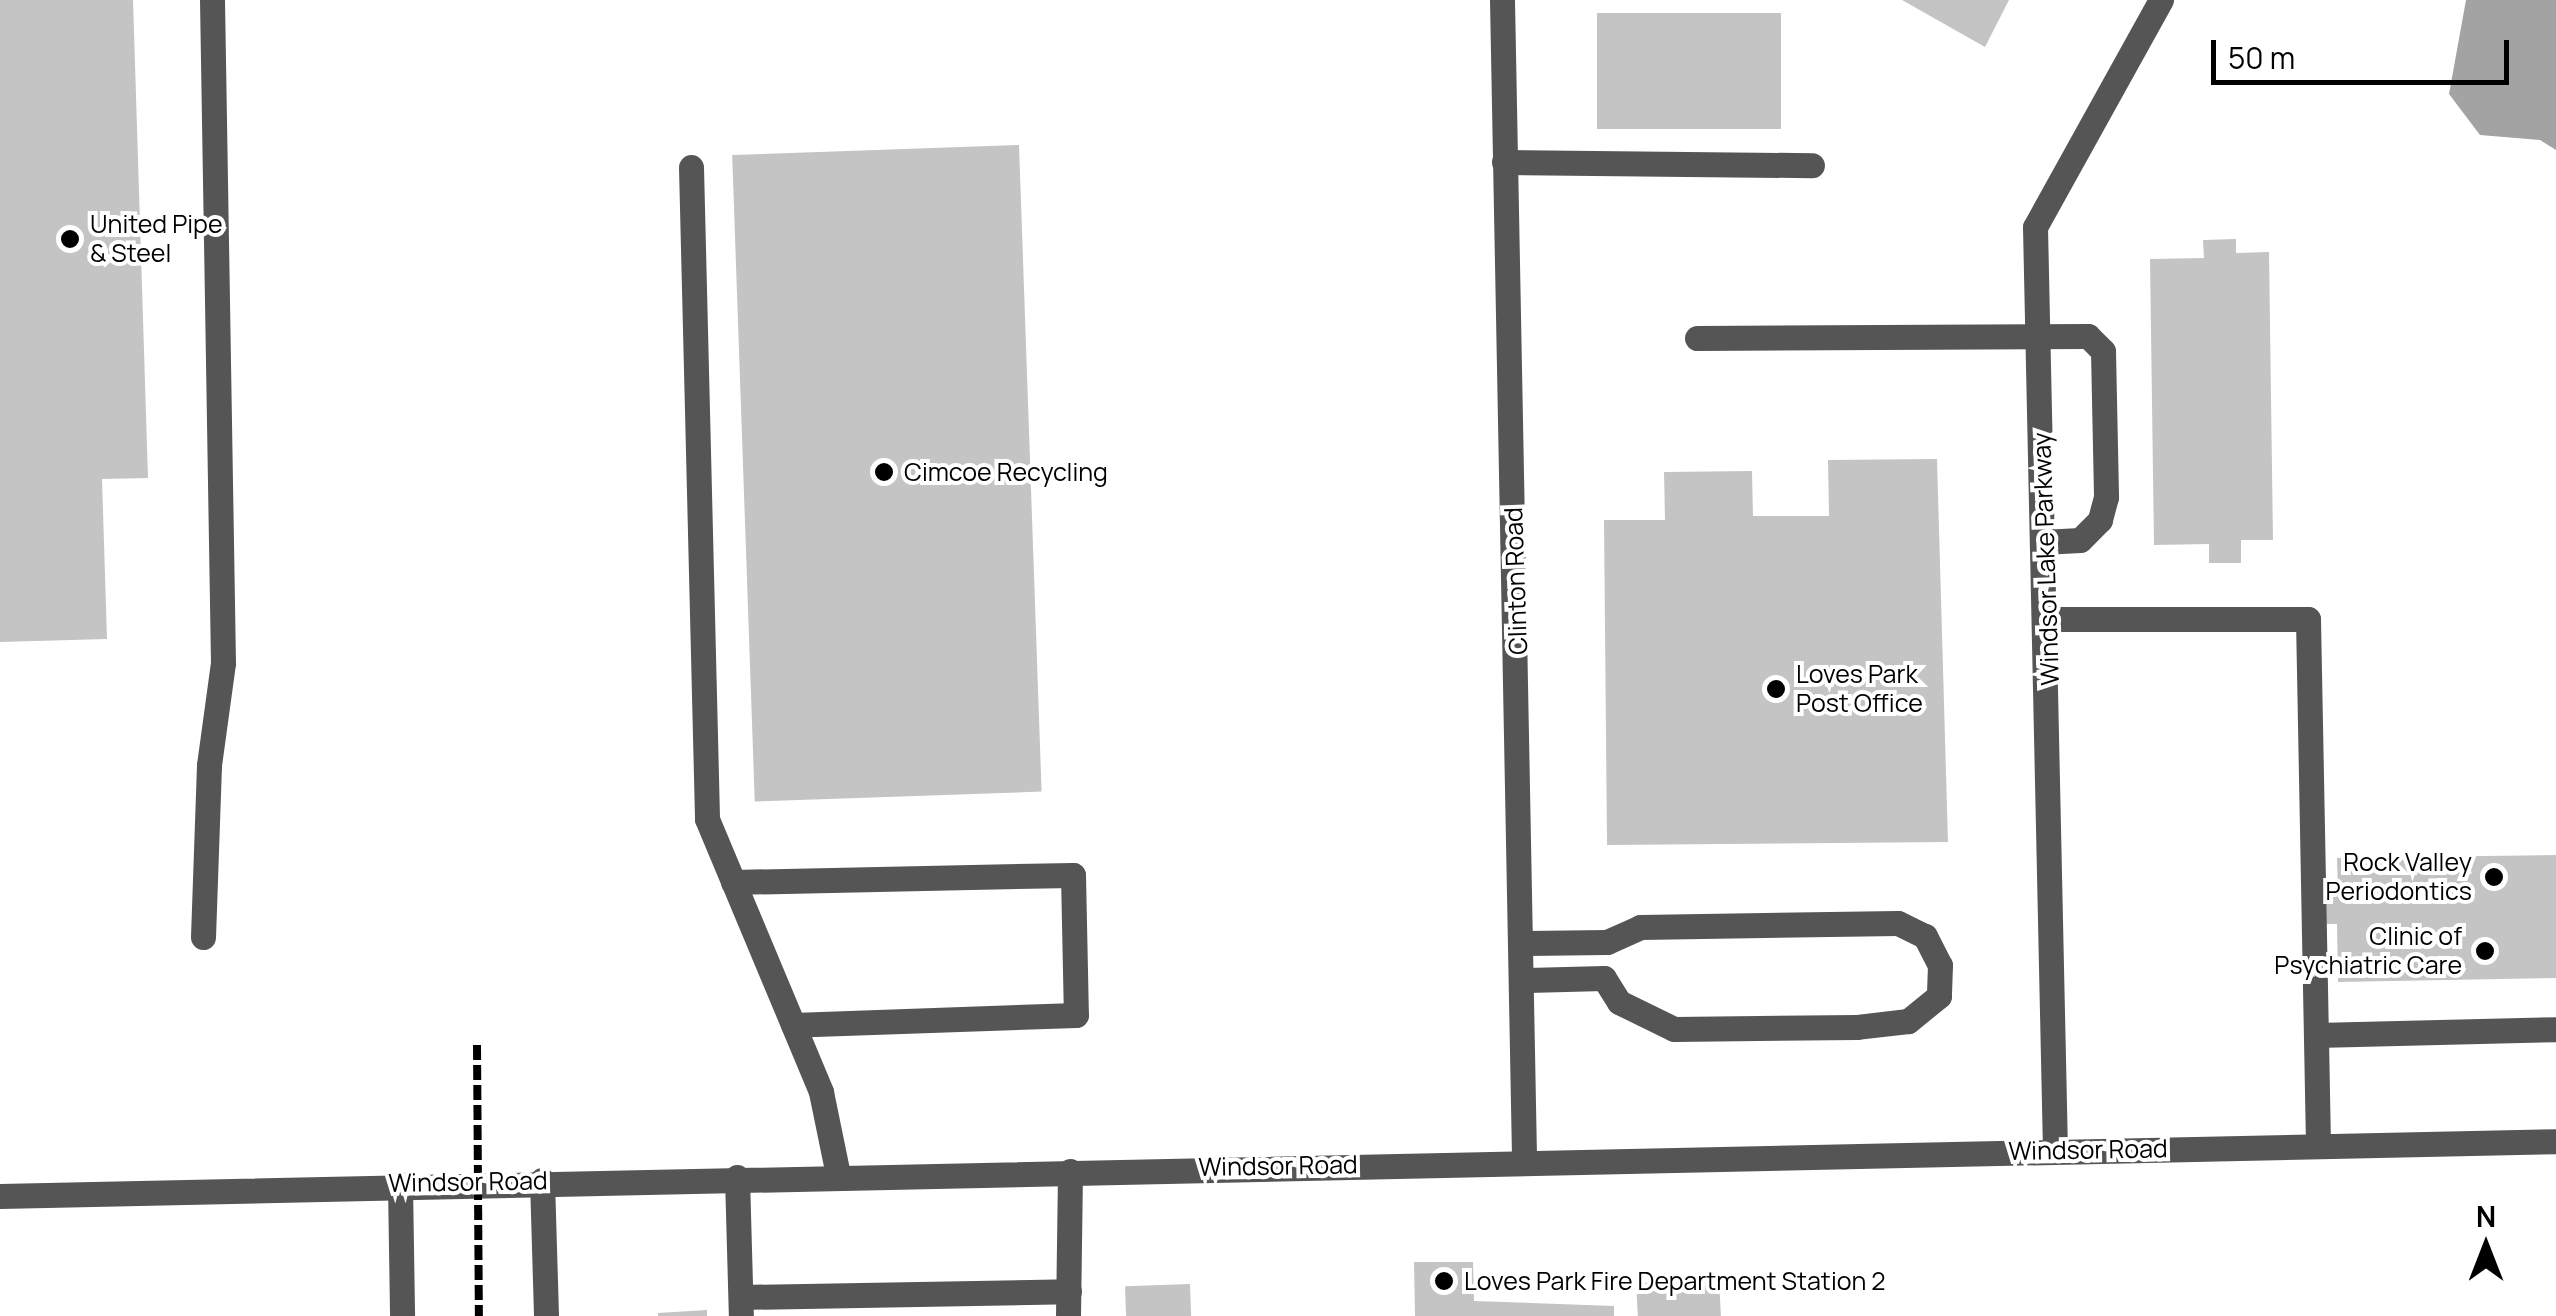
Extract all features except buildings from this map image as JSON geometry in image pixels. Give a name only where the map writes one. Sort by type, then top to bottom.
[{"type":"street","points":[[202,937],[210,764],[223,663],[212,0]]},
{"type":"street","name":"Clinton Road","points":[[1502,0],[1527,980],[1524,1161]]},
{"type":"street","name":"Windsor Lake Parkway","points":[[2056,1151],[2049,619],[2035,227],[2162,0]]},
{"type":"street","points":[[1504,162],[1812,165]]},
{"type":"street","points":[[692,167],[706,819],[821,1092],[838,1175]]},
{"type":"street","points":[[1697,338],[2088,336],[2103,352],[2100,520],[2080,540],[2046,542]]},
{"type":"street","points":[[2049,619],[2308,619],[2318,1146]]},
{"type":"street","points":[[733,882],[1074,876],[1076,1016],[793,1025]]},
{"type":"street","points":[[1526,944],[1607,942],[1640,927],[1898,923],[1925,936],[1940,964],[1939,996],[1908,1021],[1857,1027],[1674,1029],[1618,1002],[1604,978],[1527,980]]},
{"type":"street","points":[[2316,1035],[2556,1028]]},
{"type":"street","name":"Windsor Road","points":[[0,1196],[542,1180],[2556,1141]]},
{"type":"street","points":[[738,1177],[741,1306],[1068,1304],[1070,1170]]},
{"type":"street","points":[[542,1180],[546,1316]]},
{"type":"street","points":[[400,1184],[402,1316]]},
{"type":"shaded area","points":[[2466,0],[2556,0],[2556,150],[2540,140],[2480,135],[2449,94]]},
{"type":"railway","points":[[477,1045],[479,1316]]},
{"type":"place","name":"United Pipe & Steel","points":[[70,239]]},
{"type":"place","name":"Cimcoe Recycling","points":[[884,472]]},
{"type":"place","name":"Loves Park Post Office","points":[[1776,689]]},
{"type":"place","name":"Rock Valley Periodontics","points":[[2494,877]]},
{"type":"place","name":"Clinic of Psychiatric Care","points":[[2485,951]]},
{"type":"place","name":"Loves Park Fire Department Station 2","points":[[1444,1281]]}]
